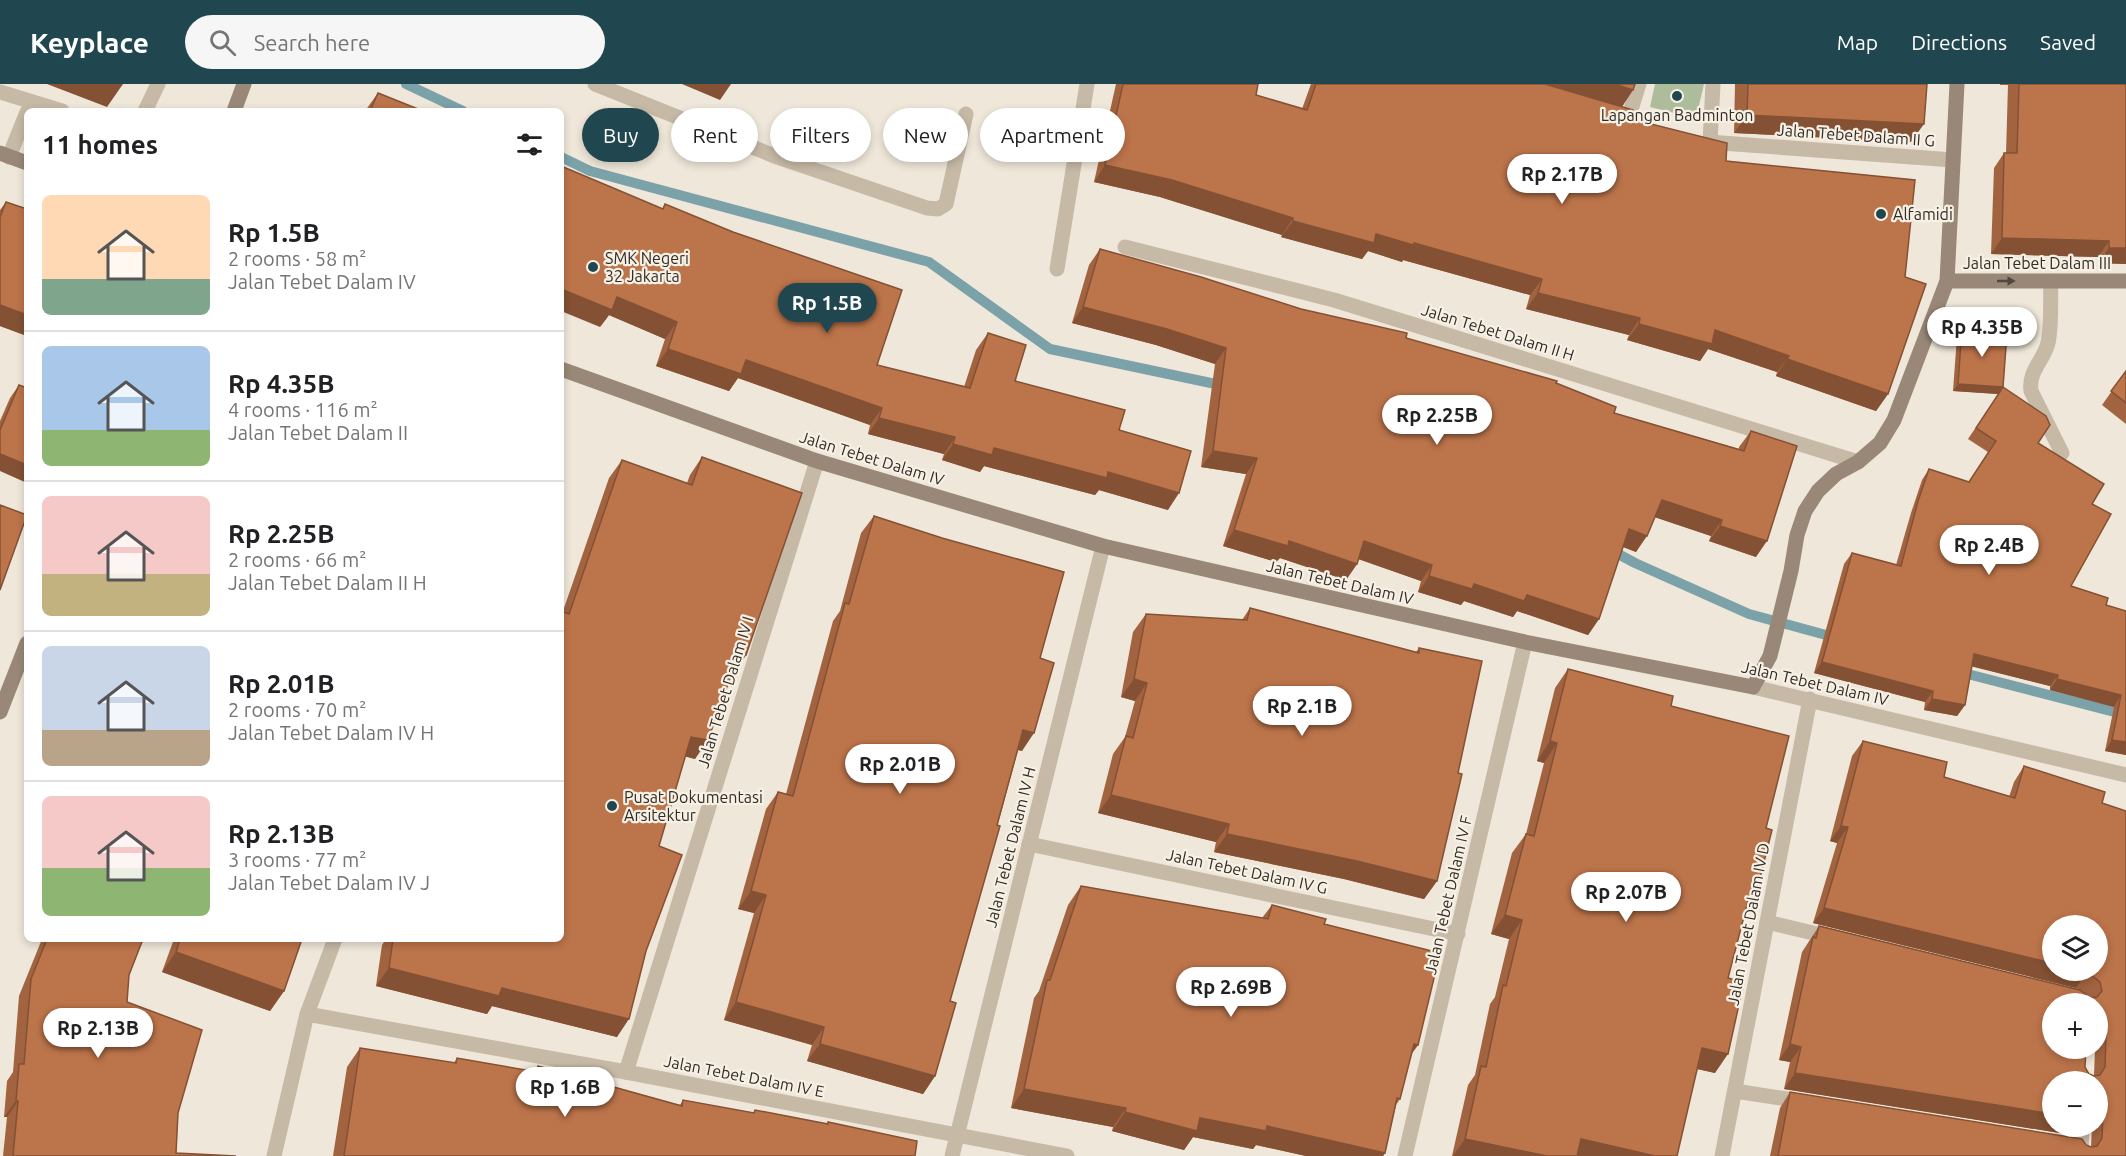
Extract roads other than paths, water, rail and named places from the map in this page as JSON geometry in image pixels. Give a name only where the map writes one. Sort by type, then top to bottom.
[{"type":"street","points":[[146,108],[158,84]]},
{"type":"street","points":[[235,108],[244,84]]},
{"type":"street","points":[[595,84],[777,158],[927,208],[938,209],[946,204],[955,162]]},
{"type":"street","points":[[1056,269],[1087,84]]},
{"type":"street","points":[[1628,118],[1639,84]]},
{"type":"street","points":[[1710,143],[1713,84]]},
{"type":"street","points":[[1753,687],[1770,656],[1791,571],[1797,535],[1805,510],[1818,491],[1836,474],[1858,462],[1880,443],[1894,420],[1947,281],[1957,84]]},
{"type":"street","points":[[0,92],[28,108]]},
{"type":"street","points":[[24,116],[4,155],[24,163]]},
{"type":"street","name":"Jalan Tebet Dalam II G","points":[[1689,137],[1710,143],[1953,160]]},
{"type":"street","name":"Jalan Tebet Dalam II H","points":[[1125,247],[1334,300],[1858,462]]},
{"type":"street","name":"Jalan Tebet Dalam III","points":[[1947,281],[2126,281]]},
{"type":"street","points":[[2051,281],[2048,344],[2033,371],[2030,383],[2031,391],[2062,453]]},
{"type":"street","name":"Jalan Tebet Dalam IV","points":[[564,370],[817,461],[1103,546],[1526,642],[1810,699],[2126,775]]},
{"type":"street","name":"Jalan Tebet Dalam IV I","points":[[626,1072],[817,461]]},
{"type":"street","name":"Jalan Tebet Dalam IV H","points":[[952,1156],[1103,546]]},
{"type":"street","name":"Jalan Tebet Dalam IV F","points":[[1405,1156],[1526,642]]},
{"type":"street","points":[[0,712],[24,651]]},
{"type":"street","name":"Jalan Tebet Dalam IV D","points":[[1722,1156],[1810,699]]},
{"type":"street","name":"Jalan Tebet Dalam IV G","points":[[1029,844],[1458,934]]},
{"type":"street","points":[[1767,922],[1847,941]]},
{"type":"street","points":[[274,1156],[307,1014],[334,942]]},
{"type":"street","name":"Jalan Tebet Dalam IV E","points":[[307,1014],[1067,1156]]},
{"type":"street","points":[[1735,1091],[1816,1104]]},
{"type":"waterway","points":[[406,84],[457,108]]},
{"type":"waterway","points":[[564,158],[590,171],[929,262],[1050,349],[1225,386]]},
{"type":"waterway","points":[[1609,549],[1749,614],[1837,638]]},
{"type":"waterway","points":[[1956,671],[2126,715]]},
{"type":"place","name":"Lapangan Badminton","points":[[1677,96]]},
{"type":"place","name":"Alfamidi","points":[[1881,214]]},
{"type":"place","name":"SMK Negeri 32 Jakarta","points":[[593,267]]},
{"type":"place","name":"Pusat Dokumentasi Arsitektur","points":[[612,806]]}]
